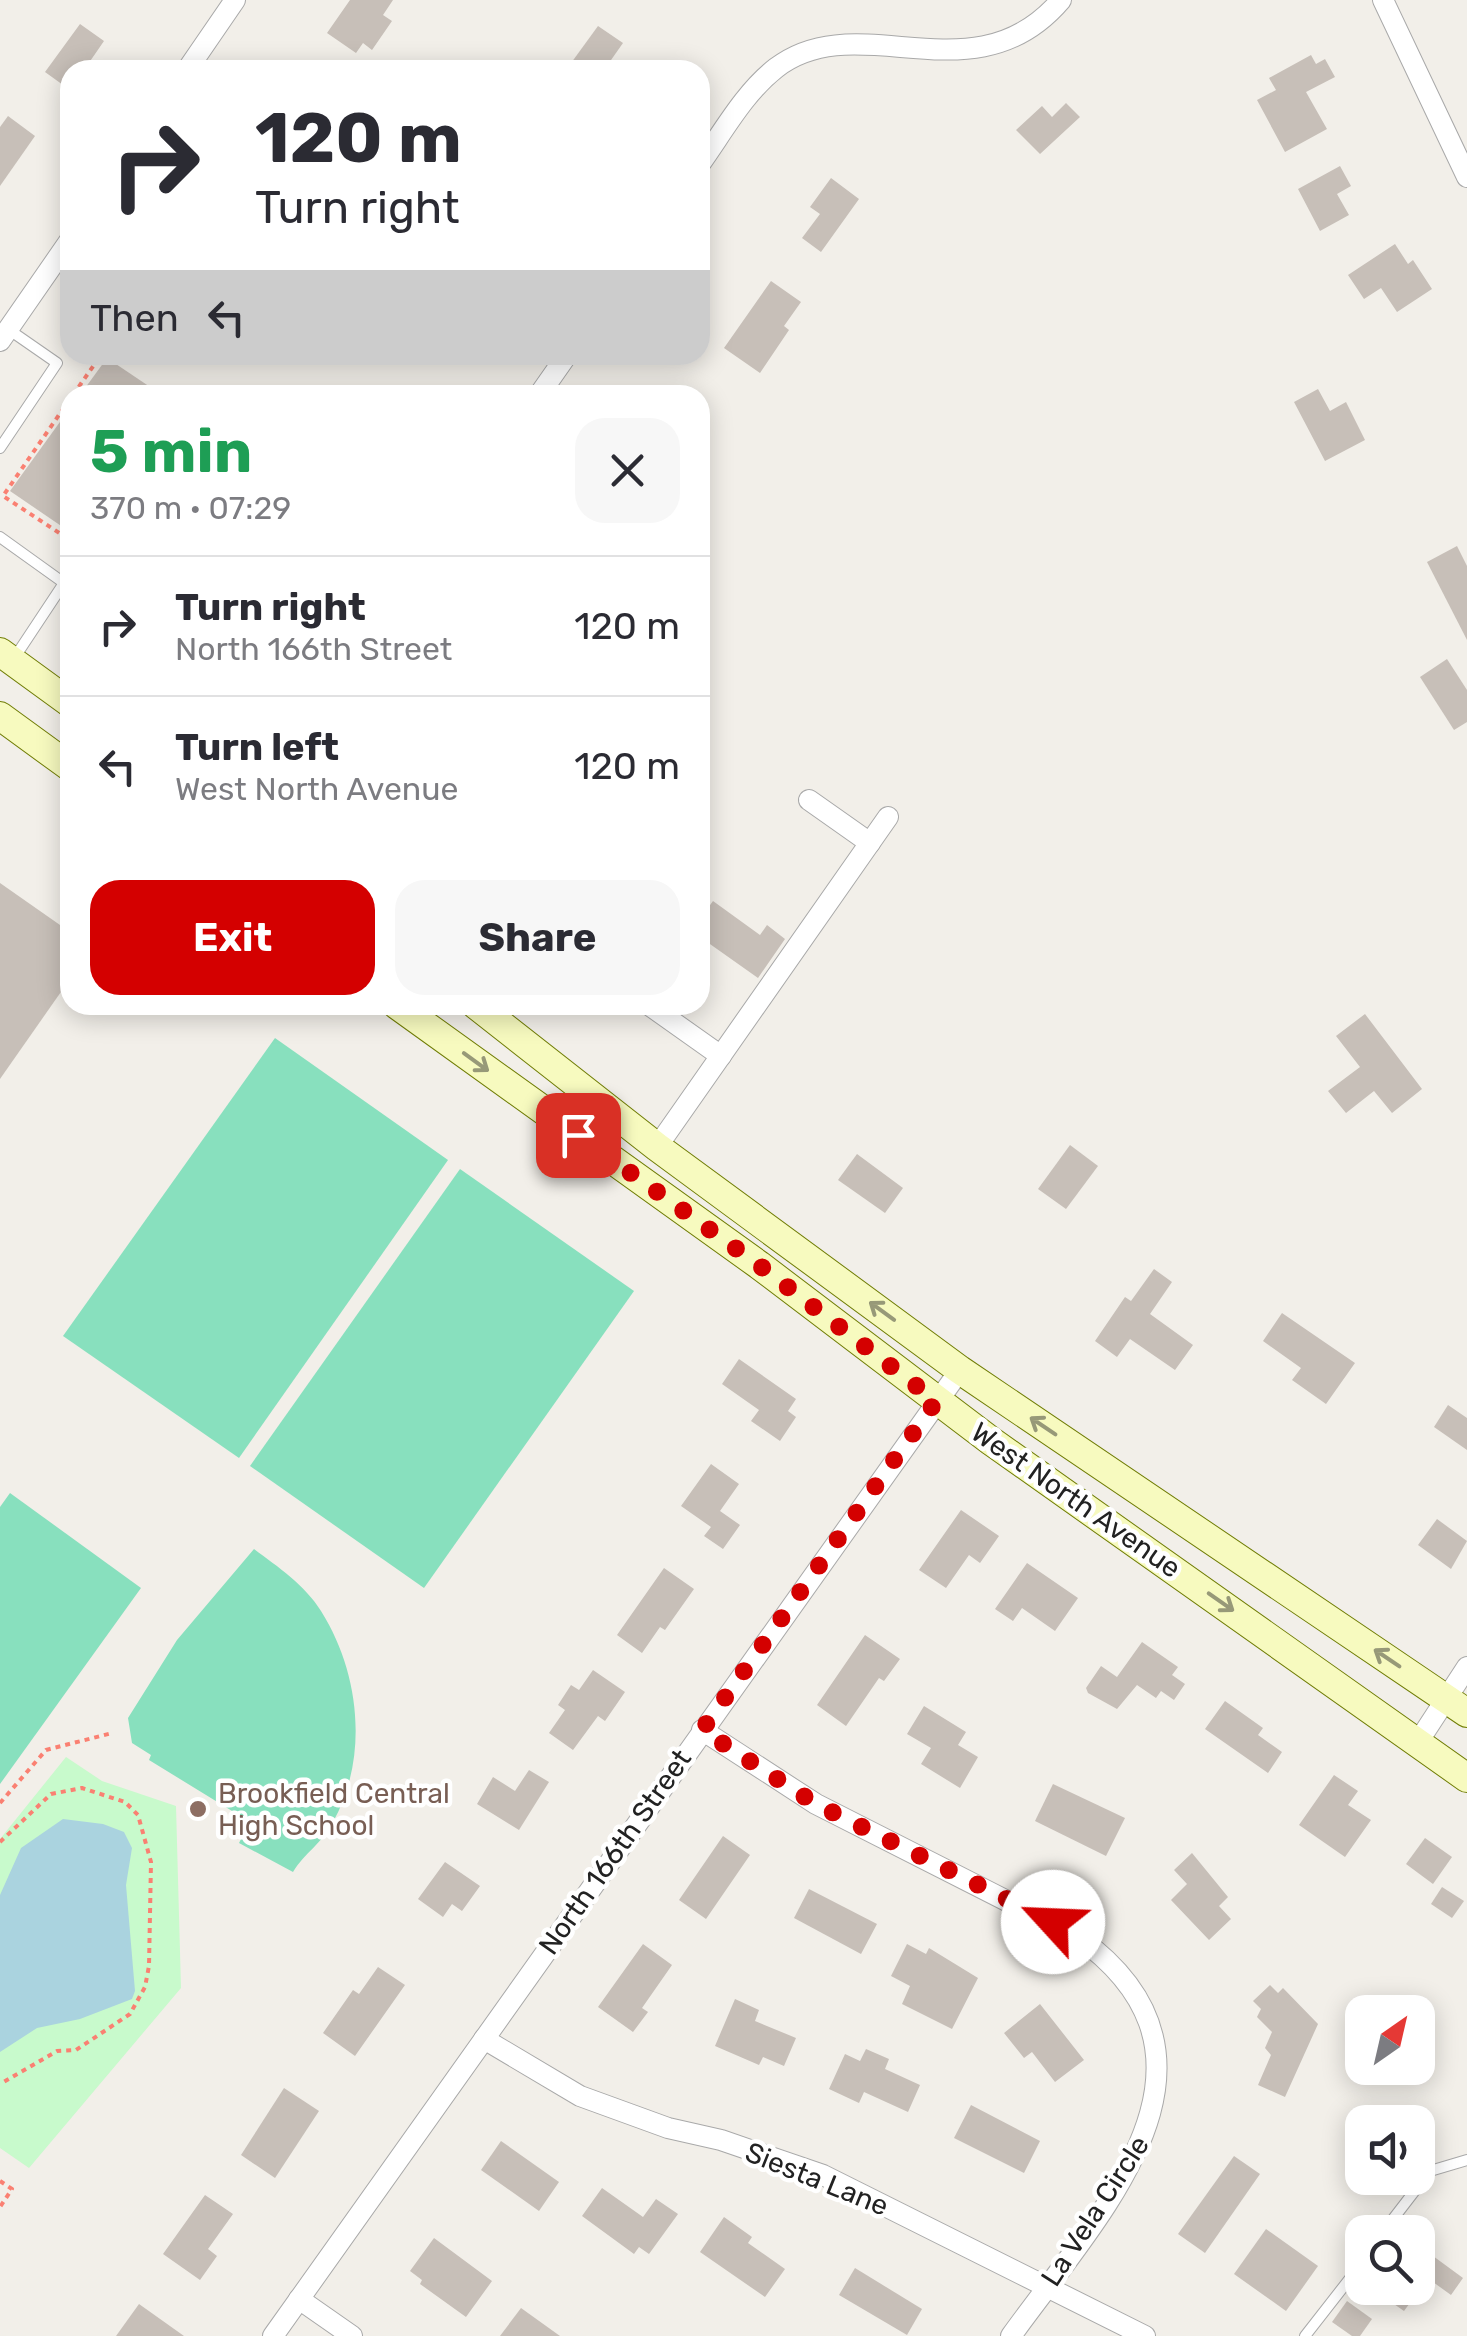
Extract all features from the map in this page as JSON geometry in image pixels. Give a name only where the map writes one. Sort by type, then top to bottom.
[{"type":"main road","points":[[6,657],[60,696]]},
{"type":"main road","points":[[0,718],[60,760]]},
{"type":"main road","name":"West North Avenue","points":[[411,1015],[759,1265],[936,1401],[1467,1778]]},
{"type":"main road","name":"West North Avenue","points":[[489,1015],[658,1147],[960,1370],[1457,1706]]},
{"type":"street","points":[[194,60],[235,0]]},
{"type":"street","points":[[710,150],[759,84],[801,54],[861,46],[962,51],[1009,42],[1061,0]]},
{"type":"street","points":[[1384,0],[1467,177]]},
{"type":"street","points":[[4,335],[60,254]]},
{"type":"street","points":[[809,800],[870,843]]},
{"type":"street","points":[[658,1147],[888,817]]},
{"type":"street","points":[[663,1015],[721,1056]]},
{"type":"street","name":"North 166th Street","points":[[274,2336],[960,1370]]},
{"type":"street","points":[[1418,1742],[1457,1706],[1467,1667]]},
{"type":"street","name":"La Vela Circle","points":[[702,1730],[816,1804],[1078,1937],[1122,1975],[1147,2020],[1158,2060],[1151,2122],[1134,2160],[1011,2336]]},
{"type":"street","name":"Siesta Lane","points":[[484,2040],[580,2096],[668,2128],[823,2174],[1145,2336]]},
{"type":"street","points":[[299,2299],[352,2336]]},
{"type":"lane","points":[[0,448],[57,363],[4,335]]},
{"type":"lane","points":[[0,537],[60,580]]},
{"type":"lane","points":[[6,657],[60,593]]},
{"type":"lane","points":[[1396,2215],[1430,2171],[1467,2160]]},
{"type":"lane","points":[[1305,2336],[1345,2285]]},
{"type":"path","points":[[60,414],[3,496],[60,533]]},
{"type":"path","points":[[0,1803],[46,1750],[112,1733]]},
{"type":"path","points":[[0,1842],[51,1794],[82,1788],[125,1802],[148,1836],[151,1862],[150,1966],[145,1986],[130,2014],[76,2050],[57,2052],[0,2084]]},
{"type":"path","points":[[0,2181],[12,2190],[0,2207]]},
{"type":"green space","points":[[275,1038],[448,1160],[239,1458],[63,1336]]},
{"type":"green space","points":[[460,1169],[634,1291],[424,1588],[250,1466]]},
{"type":"green space","points":[[10,1493],[141,1588],[0,1784],[0,1507]]},
{"type":"green space","points":[[254,1549],[299,1585],[321,1611],[344,1661],[355,1715],[352,1770],[344,1797],[328,1830],[293,1872],[239,1843],[250,1822],[149,1760],[151,1755],[132,1743],[128,1718],[177,1640]]},
{"type":"green space","points":[[66,1757],[102,1781],[176,1806],[181,1988],[29,2168],[0,2148],[0,1839]]},
{"type":"water","points":[[63,1819],[103,1824],[124,1832],[132,1848],[126,1885],[135,1991],[132,1999],[80,2019],[37,2028],[0,2052],[0,1895],[21,1848]]},
{"type":"building","points":[[350,0],[393,0],[383,15],[392,21],[372,50],[363,43],[356,53],[327,33]]},
{"type":"building","points":[[80,24],[104,41],[91,60],[60,60],[60,83],[45,72]]},
{"type":"building","points":[[598,26],[623,43],[611,60],[573,60]]},
{"type":"building","points":[[1311,55],[1316,64],[1325,59],[1335,77],[1306,92],[1327,129],[1285,152],[1257,100],[1276,90],[1269,78]]},
{"type":"building","points":[[1066,103],[1080,117],[1040,154],[1016,130],[1042,106],[1052,117]]},
{"type":"building","points":[[8,116],[35,136],[0,186],[0,127]]},
{"type":"building","points":[[1340,166],[1351,186],[1337,194],[1349,215],[1320,231],[1298,189]]},
{"type":"building","points":[[831,178],[859,199],[821,252],[802,238],[820,214],[810,207]]},
{"type":"building","points":[[1395,244],[1408,264],[1413,260],[1432,289],[1397,312],[1381,288],[1364,299],[1348,275]]},
{"type":"building","points":[[771,281],[801,302],[784,326],[789,330],[760,373],[724,348]]},
{"type":"building","points":[[102,365],[117,365],[147,385],[87,385]]},
{"type":"building","points":[[1318,389],[1330,411],[1346,402],[1365,440],[1325,461],[1294,402]]},
{"type":"building","points":[[60,422],[60,525],[10,491]]},
{"type":"building","points":[[1457,546],[1467,566],[1467,640],[1427,562]]},
{"type":"building","points":[[1447,659],[1467,690],[1467,722],[1454,730],[1420,677]]},
{"type":"building","points":[[0,883],[60,925],[60,993],[0,1079]]},
{"type":"building","points":[[713,901],[760,935],[767,925],[785,939],[758,978],[710,944]]},
{"type":"building","points":[[1365,1014],[1422,1089],[1392,1113],[1374,1091],[1346,1113],[1328,1091],[1360,1067],[1336,1036]]},
{"type":"building","points":[[1070,1145],[1098,1166],[1066,1209],[1038,1189]]},
{"type":"building","points":[[857,1154],[903,1188],[885,1213],[838,1180]]},
{"type":"building","points":[[1154,1269],[1172,1282],[1150,1314],[1193,1345],[1175,1370],[1130,1339],[1117,1357],[1095,1341],[1125,1297],[1131,1301]]},
{"type":"building","points":[[1282,1313],[1355,1363],[1326,1404],[1292,1380],[1301,1368],[1263,1341]]},
{"type":"building","points":[[739,1359],[796,1399],[788,1411],[796,1417],[780,1441],[751,1421],[759,1410],[722,1384]]},
{"type":"building","points":[[1448,1405],[1467,1418],[1467,1450],[1434,1427]]},
{"type":"building","points":[[711,1464],[739,1484],[720,1511],[740,1525],[723,1549],[704,1536],[711,1527],[681,1506]]},
{"type":"building","points":[[961,1510],[999,1536],[980,1563],[969,1555],[946,1588],[919,1570]]},
{"type":"building","points":[[1437,1519],[1467,1541],[1451,1569],[1418,1545]]},
{"type":"building","points":[[1027,1563],[1078,1598],[1055,1631],[1022,1608],[1013,1621],[995,1609]]},
{"type":"building","points":[[664,1568],[694,1589],[665,1630],[660,1627],[642,1653],[617,1635]]},
{"type":"building","points":[[865,1635],[900,1659],[884,1681],[879,1678],[846,1726],[817,1705]]},
{"type":"building","points":[[1142,1642],[1178,1667],[1172,1675],[1185,1684],[1174,1700],[1161,1691],[1156,1698],[1137,1685],[1117,1709],[1088,1693],[1086,1688],[1101,1666],[1117,1677]]},
{"type":"building","points":[[593,1670],[625,1692],[605,1721],[598,1716],[573,1750],[549,1733],[565,1710],[558,1705],[571,1685],[579,1690]]},
{"type":"building","points":[[1225,1701],[1263,1728],[1258,1735],[1282,1752],[1268,1773],[1205,1729]]},
{"type":"building","points":[[924,1706],[966,1732],[958,1745],[978,1757],[960,1788],[921,1764],[931,1748],[907,1734]]},
{"type":"building","points":[[529,1770],[549,1782],[519,1830],[477,1804],[493,1777],[515,1791]]},
{"type":"building","points":[[1334,1775],[1358,1791],[1348,1805],[1371,1820],[1345,1857],[1299,1825]]},
{"type":"building","points":[[1053,1784],[1125,1818],[1106,1856],[1035,1821]]},
{"type":"building","points":[[723,1836],[750,1855],[706,1919],[679,1900]]},
{"type":"building","points":[[1425,1838],[1452,1857],[1433,1884],[1406,1864]]},
{"type":"building","points":[[1192,1853],[1228,1897],[1219,1906],[1231,1919],[1209,1940],[1171,1900],[1187,1884],[1174,1870]]},
{"type":"building","points":[[445,1862],[480,1886],[462,1911],[452,1904],[443,1917],[418,1899]]},
{"type":"building","points":[[1442,1887],[1464,1901],[1452,1918],[1431,1904]]},
{"type":"building","points":[[809,1889],[877,1924],[861,1954],[794,1918]]},
{"type":"building","points":[[643,1944],[672,1965],[642,2008],[648,2012],[633,2032],[598,2007]]},
{"type":"building","points":[[907,1944],[926,1954],[929,1948],[978,1978],[952,2029],[902,2004],[910,1986],[891,1976]]},
{"type":"building","points":[[378,1967],[405,1985],[355,2056],[323,2033],[353,1990],[359,1994]]},
{"type":"building","points":[[1270,1985],[1278,1993],[1283,1988],[1318,2024],[1285,2097],[1258,2085],[1271,2055],[1265,2048],[1272,2032],[1257,2017],[1261,2009],[1253,2001]]},
{"type":"building","points":[[735,1999],[759,2010],[755,2021],[796,2038],[784,2066],[763,2057],[759,2065],[715,2046]]},
{"type":"building","points":[[1040,2004],[1084,2060],[1055,2082],[1032,2052],[1024,2058],[1004,2033]]},
{"type":"building","points":[[866,2049],[889,2059],[885,2069],[920,2085],[908,2112],[864,2092],[859,2103],[829,2089],[845,2054],[860,2061]]},
{"type":"building","points":[[284,2088],[319,2111],[275,2178],[241,2155]]},
{"type":"building","points":[[971,2105],[1040,2141],[1024,2173],[954,2138]]},
{"type":"building","points":[[501,2141],[559,2182],[539,2211],[481,2170]]},
{"type":"building","points":[[1234,2156],[1260,2174],[1205,2253],[1178,2234]]},
{"type":"building","points":[[602,2188],[643,2217],[656,2199],[678,2214],[649,2254],[639,2247],[634,2254],[582,2216]]},
{"type":"building","points":[[205,2195],[233,2214],[208,2249],[217,2256],[200,2280],[163,2254]]},
{"type":"building","points":[[724,2217],[752,2237],[748,2243],[785,2269],[765,2297],[700,2252]]},
{"type":"building","points":[[1266,2229],[1318,2266],[1286,2311],[1234,2274]]},
{"type":"building","points":[[434,2238],[492,2281],[466,2317],[420,2284],[422,2280],[410,2271]]},
{"type":"building","points":[[1435,2257],[1463,2278],[1451,2295],[1435,2283]]},
{"type":"building","points":[[855,2268],[922,2309],[907,2335],[839,2295]]},
{"type":"building","points":[[139,2304],[184,2336],[116,2336]]},
{"type":"building","points":[[1345,2304],[1372,2319],[1360,2336],[1352,2336],[1332,2322]]},
{"type":"building","points":[[521,2308],[560,2336],[500,2336]]},
{"type":"place","name":"Brookfield Central High School","points":[[198,1809]]},
{"type":"route","points":[[578,1135],[759,1265],[936,1401],[702,1730],[816,1804],[898,1849],[1053,1922]]}]
